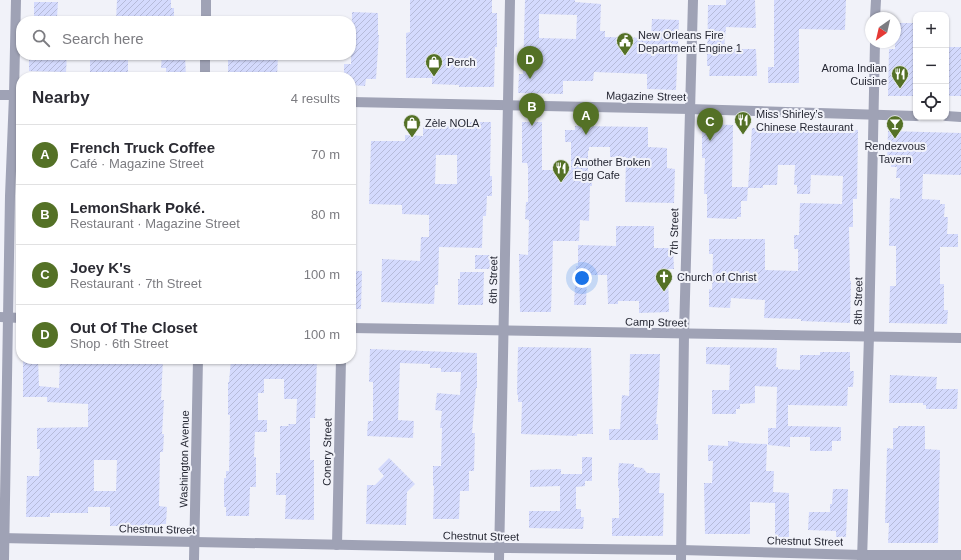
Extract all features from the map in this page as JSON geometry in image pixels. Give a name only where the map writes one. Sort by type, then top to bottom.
[{"type":"street","points":[[16,0],[16,16]]},
{"type":"street","points":[[206,0],[206,16]]},
{"type":"street","name":"6th Street","points":[[499,560],[510,0]]},
{"type":"street","name":"7th Street","points":[[681,555],[684,334],[693,0]]},
{"type":"street","points":[[875,12],[876,0]]},
{"type":"street","name":"8th Street","points":[[862,557],[869,336],[875,48]]},
{"type":"street","points":[[17,60],[18,72]]},
{"type":"street","points":[[205,60],[205,72]]},
{"type":"street","points":[[0,95],[16,95]]},
{"type":"street","name":"Magazine Street","points":[[356,102],[689,109],[913,116]]},
{"type":"street","points":[[949,116],[961,117]]},
{"type":"street","points":[[4,560],[2,538],[4,317],[10,196],[16,120]]},
{"type":"street","points":[[4,317],[16,318]]},
{"type":"street","name":"Camp Street","points":[[356,328],[961,338]]},
{"type":"street","name":"Washington Avenue","points":[[194,560],[198,364]]},
{"type":"street","name":"Conery Street","points":[[337,545],[341,364]]},
{"type":"street","name":"Chestnut Street","points":[[2,538],[499,548],[681,555],[862,557],[961,555]]},
{"type":"building","points":[[117,0],[171,0],[171,8],[174,8],[174,16],[116,16]]},
{"type":"building","points":[[410,0],[492,0],[492,13],[497,13],[497,47],[495,47],[494,87],[459,87],[459,85],[432,84],[432,78],[406,78],[406,33],[410,32]]},
{"type":"building","points":[[525,0],[575,0],[575,2],[601,4],[600,31],[605,31],[605,37],[651,38],[652,19],[679,20],[676,90],[647,89],[647,74],[594,72],[593,81],[563,81],[563,94],[518,93],[519,74],[523,74]],"holes":[[[539,14],[577,15],[576,39],[539,38]]]},
{"type":"building","points":[[726,0],[755,0],[756,28],[726,27],[724,49],[756,49],[757,76],[709,76],[710,66],[707,66],[708,5],[726,5]]},
{"type":"building","points":[[774,0],[846,0],[845,30],[799,29],[799,83],[768,83],[768,67],[774,67]]},
{"type":"building","points":[[34,2],[58,2],[57,16],[34,16]]},
{"type":"building","points":[[352,12],[378,13],[379,35],[376,79],[366,79],[365,86],[356,85],[356,72],[344,72],[344,64],[351,64],[351,60],[356,60],[356,16],[352,16]]},
{"type":"building","points":[[901,23],[913,23],[913,96],[888,96],[889,49],[901,48]]},
{"type":"building","points":[[961,47],[961,96],[949,96],[949,48]]},
{"type":"building","points":[[29,60],[67,60],[66,72],[29,71]]},
{"type":"building","points":[[90,60],[128,60],[128,72],[90,72]]},
{"type":"building","points":[[162,60],[185,60],[186,72],[166,72],[166,68],[161,68]]},
{"type":"building","points":[[228,60],[278,60],[277,72],[228,72]]},
{"type":"building","points":[[458,122],[491,122],[490,176],[492,176],[492,196],[487,196],[486,216],[483,216],[482,248],[439,247],[438,285],[435,285],[434,304],[381,302],[382,259],[420,261],[421,237],[429,237],[429,215],[402,214],[402,205],[369,204],[371,141],[405,141],[405,135],[423,136],[423,126],[458,126]],"holes":[[[436,155],[457,155],[457,184],[435,184]]]},
{"type":"building","points":[[522,122],[542,122],[542,170],[571,170],[571,142],[565,142],[565,130],[575,130],[575,126],[648,127],[648,147],[667,148],[667,168],[675,169],[674,203],[625,202],[626,157],[610,157],[610,147],[589,147],[588,171],[592,171],[592,186],[590,186],[589,221],[580,220],[579,241],[553,241],[551,312],[520,312],[519,254],[528,255],[529,220],[525,219],[526,202],[528,202],[528,167],[527,163],[522,163]]},
{"type":"building","points":[[702,124],[733,125],[732,187],[748,187],[747,201],[741,201],[741,217],[737,217],[737,219],[707,218],[707,194],[704,194],[705,158],[702,158]]},
{"type":"building","points":[[752,128],[797,128],[843,131],[844,129],[858,130],[857,199],[853,199],[853,227],[849,227],[851,281],[850,323],[764,318],[765,300],[731,298],[730,308],[709,307],[709,289],[712,290],[713,254],[709,254],[709,239],[765,239],[765,270],[798,271],[798,249],[794,249],[794,235],[799,235],[800,203],[842,204],[843,176],[811,175],[810,194],[797,194],[797,185],[794,185],[795,165],[778,165],[777,185],[763,185],[763,188],[748,188]]},
{"type":"building","points":[[888,131],[961,133],[961,175],[923,174],[922,199],[940,200],[940,204],[945,204],[944,217],[948,217],[947,234],[958,234],[958,247],[940,247],[940,284],[944,284],[944,310],[948,310],[947,324],[889,323],[890,286],[896,286],[896,246],[889,246],[890,198],[900,199],[900,178],[896,178],[897,167],[891,167],[891,164],[887,164]]},
{"type":"building","points":[[616,226],[654,226],[654,248],[673,248],[674,269],[668,269],[669,312],[639,313],[639,301],[618,301],[618,304],[608,304],[607,275],[587,275],[586,305],[574,305],[576,266],[578,266],[578,245],[616,246]]},
{"type":"building","points":[[475,255],[490,255],[490,269],[475,269]]},
{"type":"building","points":[[356,271],[362,271],[361,309],[356,309]]},
{"type":"building","points":[[460,272],[484,272],[483,305],[458,305],[458,279],[460,279]]},
{"type":"building","points":[[518,347],[591,348],[593,434],[577,434],[577,436],[521,434],[522,402],[518,402],[517,394]]},
{"type":"building","points":[[706,347],[777,348],[776,367],[778,367],[778,369],[800,370],[800,355],[820,355],[820,352],[850,352],[850,371],[854,371],[853,387],[848,387],[847,406],[788,405],[788,426],[841,427],[841,441],[832,441],[832,451],[810,451],[810,437],[790,437],[790,447],[768,445],[768,428],[776,428],[777,387],[755,386],[755,403],[740,404],[740,409],[736,409],[736,414],[712,414],[712,390],[729,390],[730,365],[706,364]]},
{"type":"building","points":[[370,349],[477,353],[477,388],[472,433],[475,433],[474,471],[469,471],[469,491],[460,491],[459,519],[433,519],[433,466],[441,466],[442,428],[440,428],[442,411],[435,410],[437,393],[460,395],[461,372],[441,372],[441,368],[430,368],[430,364],[400,363],[398,420],[414,421],[413,438],[367,436],[368,421],[373,421],[373,382],[369,382]]},
{"type":"building","points":[[630,354],[660,354],[656,424],[658,424],[658,440],[609,440],[609,429],[620,429],[622,395],[629,396]]},
{"type":"building","points":[[23,364],[38,364],[39,386],[59,388],[60,364],[163,364],[161,400],[164,400],[162,434],[164,434],[163,452],[160,452],[159,506],[167,507],[166,524],[161,524],[161,526],[110,526],[110,507],[88,507],[88,513],[50,513],[50,517],[26,517],[27,476],[39,476],[40,449],[37,449],[37,428],[88,427],[88,404],[47,402],[47,397],[23,397]],"holes":[[[94,460],[117,460],[116,491],[94,491]]]},
{"type":"building","points":[[231,364],[317,364],[315,418],[310,418],[310,460],[314,460],[314,520],[285,519],[286,495],[276,495],[276,473],[280,473],[280,426],[296,424],[297,399],[284,399],[284,379],[264,379],[264,393],[258,393],[258,420],[267,420],[267,432],[255,432],[254,457],[256,457],[256,487],[250,487],[249,516],[226,516],[226,507],[224,507],[224,478],[226,478],[226,471],[229,471],[229,382]]},
{"type":"building","points":[[890,375],[937,377],[936,389],[958,389],[957,409],[926,409],[926,405],[923,405],[923,403],[889,403]]},
{"type":"building","points":[[898,426],[925,426],[925,449],[940,450],[938,543],[888,543],[889,523],[885,523],[887,448],[893,449],[893,428],[898,428]]},
{"type":"building","points":[[728,441],[767,444],[766,471],[774,471],[773,492],[789,493],[789,537],[775,537],[775,503],[750,502],[750,534],[705,534],[704,483],[712,483],[713,461],[708,461],[708,445],[728,446]]},
{"type":"building","points":[[582,457],[592,457],[592,481],[585,481],[585,486],[576,487],[576,509],[581,509],[581,517],[584,517],[583,529],[529,528],[529,511],[560,511],[560,486],[530,487],[530,470],[561,469],[561,474],[582,474]]},
{"type":"building","points":[[389,458],[415,484],[407,492],[406,525],[366,524],[367,485],[375,485],[384,476],[378,469]]},
{"type":"building","points":[[619,463],[634,464],[634,467],[643,468],[647,473],[660,473],[659,493],[664,493],[663,536],[612,536],[612,518],[619,518]]},
{"type":"building","points":[[833,489],[848,489],[846,537],[836,537],[836,531],[808,530],[809,512],[830,512]]},
{"type":"place","name":"New Orleans Fire Department Engine 1","points":[[625,56]]},
{"type":"place","name":"Perch","points":[[434,77]]},
{"type":"place","name":"Out Of The Closet","points":[[530,79]]},
{"type":"place","name":"Aroma Indian Cuisine","points":[[900,89]]},
{"type":"place","name":"LemonShark Poké.","points":[[532,126]]},
{"type":"place","name":"French Truck Coffee","points":[[586,135]]},
{"type":"place","name":"Miss Shirley’s Chinese Restaurant","points":[[743,135]]},
{"type":"place","name":"Zèle NOLA","points":[[412,138]]},
{"type":"place","name":"Rendezvous Tavern","points":[[895,139]]},
{"type":"place","name":"Joey K's","points":[[710,141]]},
{"type":"place","name":"Another Broken Egg Cafe","points":[[561,183]]},
{"type":"place","name":"Church of Christ","points":[[664,292]]}]
